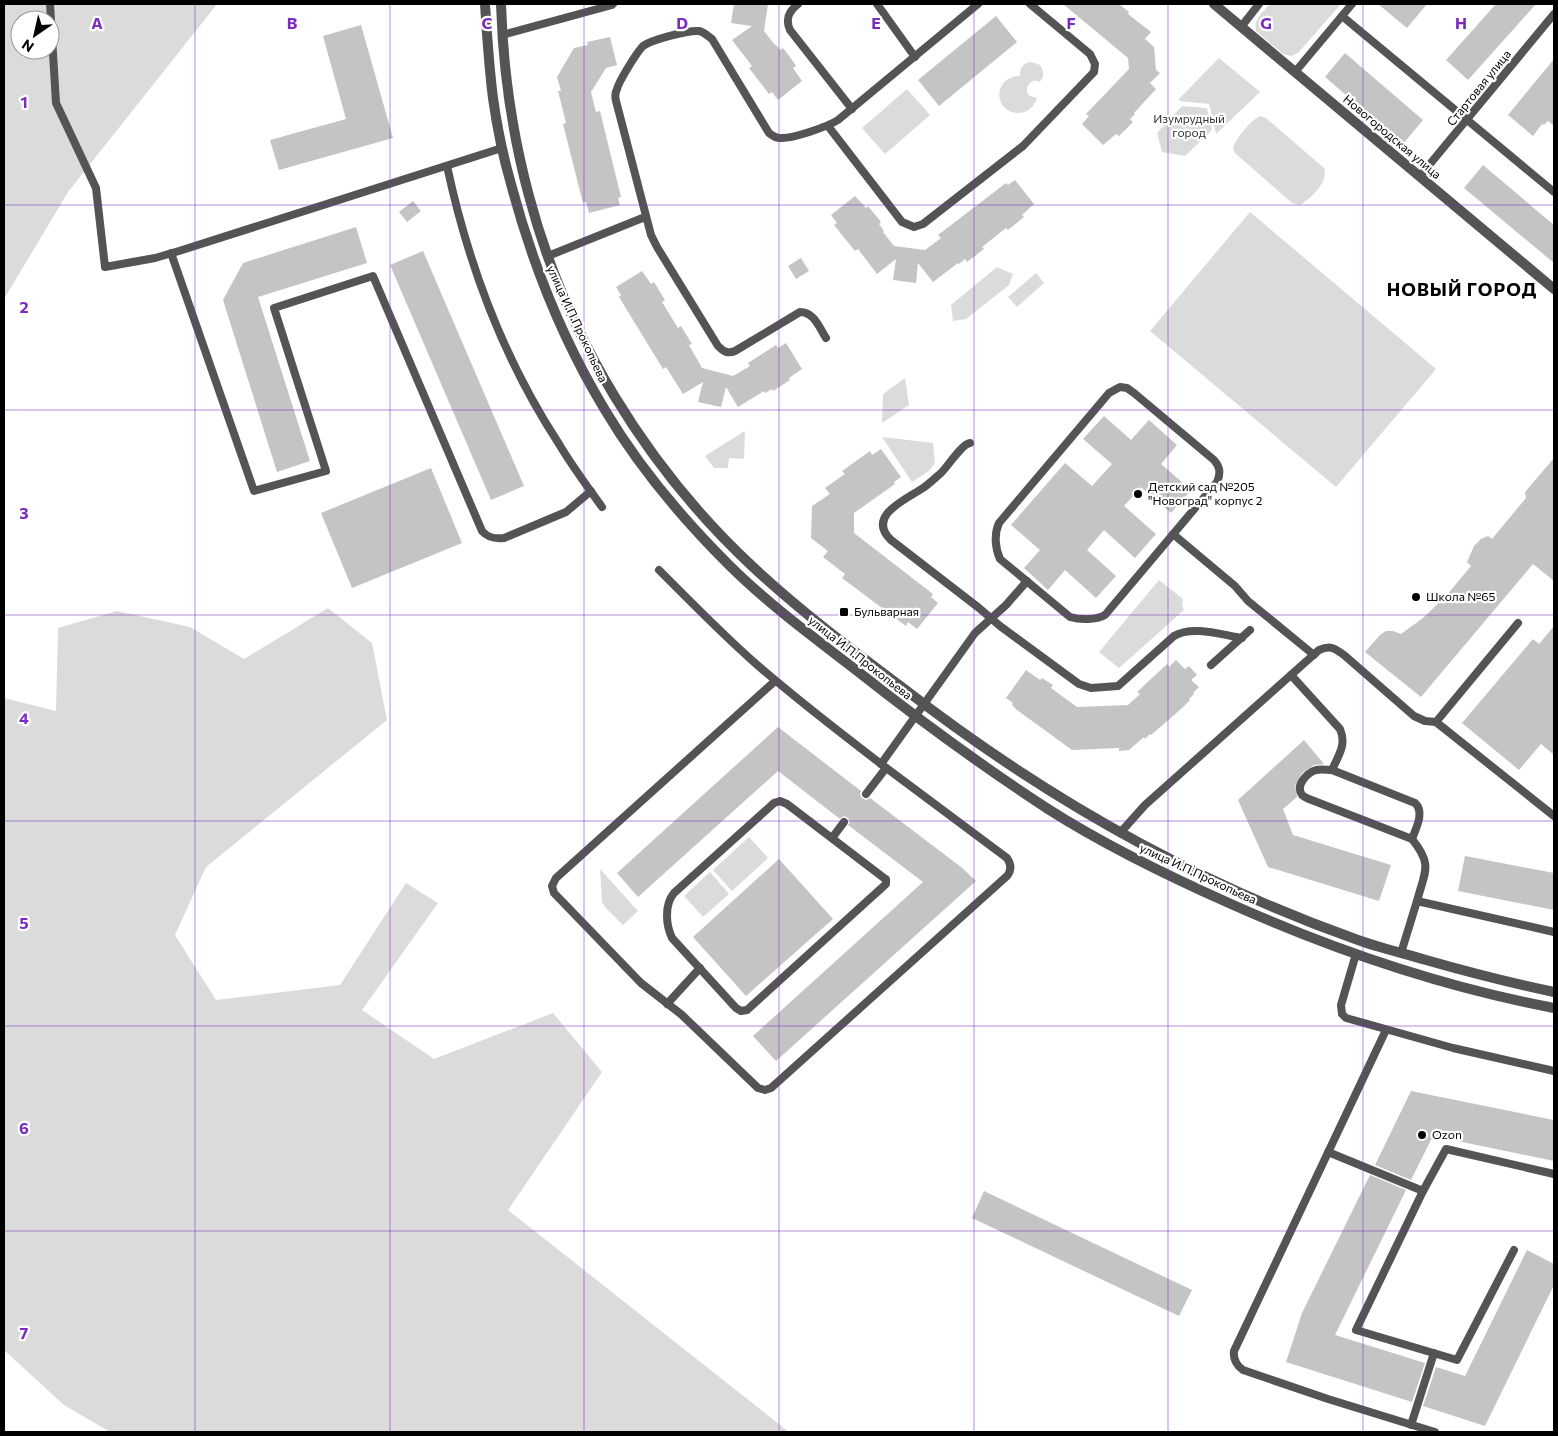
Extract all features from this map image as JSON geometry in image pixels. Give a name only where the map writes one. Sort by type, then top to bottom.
[{"type":"street","name":"улица И.П.Прокопьева","points":[[485,4],[493,99],[502,148],[523,228],[548,299],[580,365],[606,412],[641,462],[683,516],[729,565],[781,612],[914,716],[1043,806],[1112,846],[1189,886],[1267,920],[1356,954],[1443,982],[1554,1008]]},
{"type":"street","name":"улица И.П.Прокопьева","points":[[501,4],[508,92],[517,146],[529,199],[548,256],[566,301],[598,369],[647,444],[694,506],[751,565],[828,631],[923,704],[995,756],[1064,801],[1120,833],[1202,875],[1284,912],[1360,940],[1493,978],[1554,992]]},
{"type":"street","name":"Новогородская улица","points":[[1214,4],[1554,289]]},
{"type":"street","points":[[488,39],[502,34]]},
{"type":"street","points":[[534,261],[548,256]]},
{"type":"street","points":[[1112,846],[1120,833]]},
{"type":"street","points":[[1356,954],[1360,940]]},
{"type":"street","points":[[1397,967],[1402,953]]},
{"type":"lane","points":[[50,4],[56,103],[96,188],[105,266],[171,254],[502,148]]},
{"type":"lane","points":[[502,34],[612,4]]},
{"type":"lane","points":[[798,4],[788,16],[787,22],[790,30],[852,109]]},
{"type":"lane","points":[[878,4],[914,56]]},
{"type":"lane","points":[[826,338],[813,317],[806,312],[800,312],[735,351],[723,351],[718,346],[650,235],[616,94],[619,84],[637,53],[648,44],[688,32],[697,31],[703,33],[712,39],[766,129],[773,136],[781,138],[828,126],[852,109],[978,4]]},
{"type":"lane","points":[[828,126],[902,222],[910,226],[923,224],[1024,146],[1094,72],[1095,64],[1090,54],[1030,4]]},
{"type":"lane","points":[[1241,27],[1259,4]]},
{"type":"lane","points":[[1295,72],[1352,4]]},
{"type":"lane","name":"Стартовая улица","points":[[1420,176],[1554,14]]},
{"type":"lane","points":[[1342,16],[1554,192]]},
{"type":"lane","points":[[447,166],[474,268],[503,340],[538,410],[602,507]]},
{"type":"lane","points":[[548,256],[645,217]]},
{"type":"lane","points":[[171,254],[254,491],[326,471],[274,308],[373,276],[478,522],[485,534],[494,538],[504,538],[566,512],[591,491]]},
{"type":"lane","points":[[1120,387],[1134,393],[1218,465],[1220,476],[1217,482],[1105,614],[1100,617],[1077,619],[1070,617],[1027,581],[1000,559],[996,551],[996,529],[999,523],[1109,393],[1120,387]]},
{"type":"lane","points":[[970,443],[965,445],[944,470],[929,483],[890,510],[883,524],[886,536],[1079,684],[1091,688],[1111,688],[1121,684],[1174,636],[1183,631],[1193,630],[1242,638]]},
{"type":"lane","points":[[1173,534],[1235,586],[1248,601],[1314,655]]},
{"type":"lane","points":[[659,570],[710,622],[775,681],[883,766],[1006,858],[1011,867],[1008,876],[768,1090],[762,1090],[688,1020],[641,983],[552,889],[553,882],[775,681]]},
{"type":"lane","points":[[866,794],[914,716],[975,633],[1006,605],[1027,581]]},
{"type":"lane","points":[[1436,722],[1518,623]]},
{"type":"lane","points":[[1211,665],[1250,630]]},
{"type":"lane","points":[[1120,833],[1145,805],[1319,650],[1327,647],[1334,648],[1414,716],[1425,721],[1436,722],[1554,816]]},
{"type":"lane","points":[[1291,675],[1340,729],[1344,737],[1343,745],[1332,770]]},
{"type":"lane","points":[[1402,953],[1427,865],[1422,852],[1412,839],[1302,795],[1300,789],[1301,782],[1308,773],[1318,769],[1332,770],[1415,803],[1419,807],[1420,812],[1412,839]]},
{"type":"lane","points":[[776,802],[783,802],[832,838],[886,879],[885,886],[744,1011],[738,1010],[670,934],[668,906],[670,899],[674,893],[776,802]]},
{"type":"lane","points":[[832,838],[844,822]]},
{"type":"lane","points":[[1417,901],[1554,932]]},
{"type":"lane","points":[[1356,954],[1341,1005],[1342,1014],[1346,1018],[1453,1048],[1554,1071]]},
{"type":"lane","points":[[667,1004],[700,968]]},
{"type":"lane","points":[[1386,1030],[1234,1351],[1234,1359],[1243,1370],[1435,1432]]},
{"type":"lane","points":[[1514,1250],[1457,1360],[1356,1330],[1446,1149],[1554,1174]]},
{"type":"lane","points":[[1328,1152],[1423,1192]]},
{"type":"lane","points":[[1411,1425],[1434,1354]]},
{"type":"green space","points":[[4,4],[217,4],[68,192],[4,299]]},
{"type":"green space","points":[[1270,4],[1341,4],[1298,53],[1291,56],[1283,54],[1256,31],[1257,19]]},
{"type":"green space","points":[[1219,58],[1260,92],[1216,134],[1209,104],[1179,101],[1179,99]]},
{"type":"green space","points":[[1031,62],[1040,65],[1043,72],[1039,82],[1032,82],[1027,88],[1027,93],[1030,96],[1037,98],[1026,111],[1012,112],[1001,103],[999,96],[1001,87],[1009,78],[1020,76],[1022,66]]},
{"type":"green space","points":[[907,89],[930,115],[885,154],[862,128]]},
{"type":"green space","name":"Изумрудный город","points":[[1182,106],[1207,108],[1212,130],[1185,156],[1162,152],[1157,133]]},
{"type":"green space","points":[[1260,116],[1266,118],[1324,168],[1325,173],[1322,184],[1314,194],[1300,205],[1292,203],[1235,153],[1233,147],[1238,138]]},
{"type":"green space","points":[[1250,212],[1436,369],[1336,487],[1150,331]]},
{"type":"green space","points":[[997,267],[1013,274],[1009,285],[966,319],[953,321],[951,305]]},
{"type":"green space","points":[[1036,273],[1044,283],[1017,307],[1008,297]]},
{"type":"green space","points":[[905,378],[909,405],[882,423],[883,394]]},
{"type":"green space","points":[[745,431],[744,459],[729,458],[728,468],[714,468],[705,456]]},
{"type":"green space","points":[[882,437],[933,443],[935,463],[929,471],[912,482]]},
{"type":"green space","points":[[1159,580],[1183,599],[1182,606],[1184,610],[1119,668],[1099,652]]},
{"type":"green space","points":[[328,608],[372,643],[387,720],[206,867],[175,935],[216,1000],[340,985],[406,883],[438,903],[362,1010],[434,1059],[553,1013],[602,1072],[508,1210],[789,1432],[110,1432],[64,1405],[4,1350],[4,698],[56,711],[58,628],[117,611],[190,627],[244,659]]},
{"type":"green space","points":[[749,837],[768,858],[732,891],[713,870]]},
{"type":"green space","points":[[600,869],[638,911],[623,925],[602,902]]},
{"type":"green space","points":[[710,872],[729,894],[703,917],[684,896]]},
{"type":"building","points":[[734,4],[768,4],[764,31],[780,50],[783,48],[790,57],[796,66],[793,68],[802,81],[778,100],[772,92],[769,94],[749,68],[752,66],[732,40],[752,26],[731,23]]},
{"type":"building","points":[[1063,4],[1119,4],[1129,12],[1128,14],[1151,32],[1145,39],[1154,47],[1156,70],[1160,73],[1150,83],[1156,89],[1134,113],[1130,119],[1133,122],[1119,136],[1116,134],[1103,145],[1082,124],[1089,116],[1086,114],[1129,69],[1128,58]]},
{"type":"building","points":[[1378,4],[1427,4],[1407,28]]},
{"type":"building","points":[[1496,4],[1536,4],[1468,80],[1446,60]]},
{"type":"building","points":[[996,16],[1017,42],[939,106],[918,80]]},
{"type":"building","points":[[361,25],[393,138],[279,170],[270,140],[346,119],[323,36]]},
{"type":"building","points":[[610,37],[617,65],[606,68],[591,92],[596,112],[600,111],[621,197],[618,198],[620,205],[589,213],[586,202],[583,203],[563,124],[566,123],[558,91],[561,91],[557,77],[574,48],[588,45],[587,42]]},
{"type":"building","points":[[1345,53],[1423,120],[1403,144],[1325,77]]},
{"type":"building","points":[[1554,59],[1554,126],[1548,121],[1544,125],[1542,124],[1533,136],[1508,115]]},
{"type":"building","points":[[1483,165],[1554,225],[1554,263],[1464,188]]},
{"type":"building","points":[[1015,180],[1034,204],[1022,215],[1024,217],[1008,230],[1006,228],[967,262],[965,259],[958,263],[933,282],[918,263],[916,283],[893,280],[896,259],[877,274],[858,249],[855,251],[834,225],[837,223],[831,215],[855,196],[866,208],[868,206],[881,222],[879,224],[883,232],[894,246],[925,250],[941,238],[938,235],[1006,183],[1008,185]]},
{"type":"building","points":[[413,201],[421,211],[407,222],[399,212]]},
{"type":"building","points":[[356,227],[367,263],[258,297],[310,461],[277,472],[223,300],[243,263]]},
{"type":"building","points":[[423,251],[524,486],[491,500],[390,265]]},
{"type":"building","points":[[801,258],[809,271],[796,279],[788,266]]},
{"type":"building","points":[[642,271],[651,284],[654,282],[665,300],[662,302],[678,328],[681,326],[692,344],[689,345],[702,368],[733,376],[750,366],[748,363],[776,345],[778,348],[786,343],[802,369],[789,378],[790,380],[773,391],[772,389],[765,393],[764,391],[738,407],[726,387],[721,407],[698,402],[703,382],[683,394],[666,367],[663,369],[619,297],[621,295],[616,287]]},
{"type":"building","points":[[1104,416],[1131,440],[1149,420],[1177,445],[1161,464],[1191,490],[1171,513],[1141,487],[1124,506],[1156,534],[1135,558],[1104,530],[1087,550],[1116,576],[1096,598],[1065,570],[1048,590],[1024,568],[1040,550],[1011,525],[1065,463],[1092,486],[1112,464],[1083,439]]},
{"type":"building","points":[[881,449],[901,477],[894,482],[895,484],[854,513],[854,533],[933,594],[931,597],[938,603],[917,629],[908,622],[906,626],[842,578],[845,574],[823,557],[828,551],[811,538],[812,506],[830,494],[825,488],[845,474],[842,471],[870,451],[872,455]]},
{"type":"building","points":[[1554,458],[1554,581],[1533,564],[1421,697],[1365,652],[1386,631],[1401,634],[1423,618],[1446,596],[1471,566],[1467,562],[1474,546],[1481,539],[1488,536],[1492,539],[1526,498],[1525,492]]},
{"type":"building","points":[[431,468],[462,543],[352,588],[321,513]]},
{"type":"building","points":[[1554,626],[1554,755],[1541,744],[1519,770],[1462,723],[1533,639],[1539,644]]},
{"type":"building","points":[[1176,660],[1185,669],[1189,666],[1197,675],[1191,680],[1199,687],[1181,709],[1151,735],[1145,739],[1144,737],[1129,750],[1119,751],[1119,748],[1072,750],[1017,710],[1012,705],[1013,703],[1006,698],[1026,670],[1040,680],[1042,678],[1053,685],[1051,688],[1077,707],[1128,705],[1140,694],[1137,692],[1167,664],[1169,667]]},
{"type":"building","points":[[778,727],[861,791],[862,798],[866,800],[870,798],[961,867],[976,881],[776,1061],[753,1036],[923,882],[848,825],[850,822],[848,818],[844,816],[840,819],[778,771],[638,897],[617,873]]},
{"type":"building","points":[[1304,740],[1324,764],[1314,765],[1302,773],[1295,786],[1297,797],[1283,809],[1293,835],[1391,865],[1379,901],[1268,867],[1238,800]]},
{"type":"building","points":[[1465,856],[1554,873],[1554,910],[1458,891]]},
{"type":"building","points":[[779,859],[833,919],[746,996],[693,937]]},
{"type":"building","points":[[1411,1091],[1554,1120],[1554,1161],[1433,1136],[1411,1180],[1375,1165]]},
{"type":"building","points":[[1370,1175],[1406,1190],[1335,1335],[1425,1363],[1412,1402],[1286,1362],[1302,1313]]},
{"type":"building","points":[[984,1191],[1192,1290],[1179,1316],[972,1218]]},
{"type":"building","points":[[1527,1250],[1554,1264],[1554,1285],[1485,1426],[1423,1406],[1436,1367],[1465,1376]]},
{"type":"place","name":"Детский сад №205 \"Новоград\" корпус 2","points":[[1138,494]]},
{"type":"place","name":"Школа №65","points":[[1416,597]]},
{"type":"place","name":"Бульварная","points":[[844,612]]},
{"type":"place","name":"Ozon","points":[[1422,1135]]},
{"type":"district","name":"НОВЫЙ ГОРОД","points":[[1462,290]]}]
